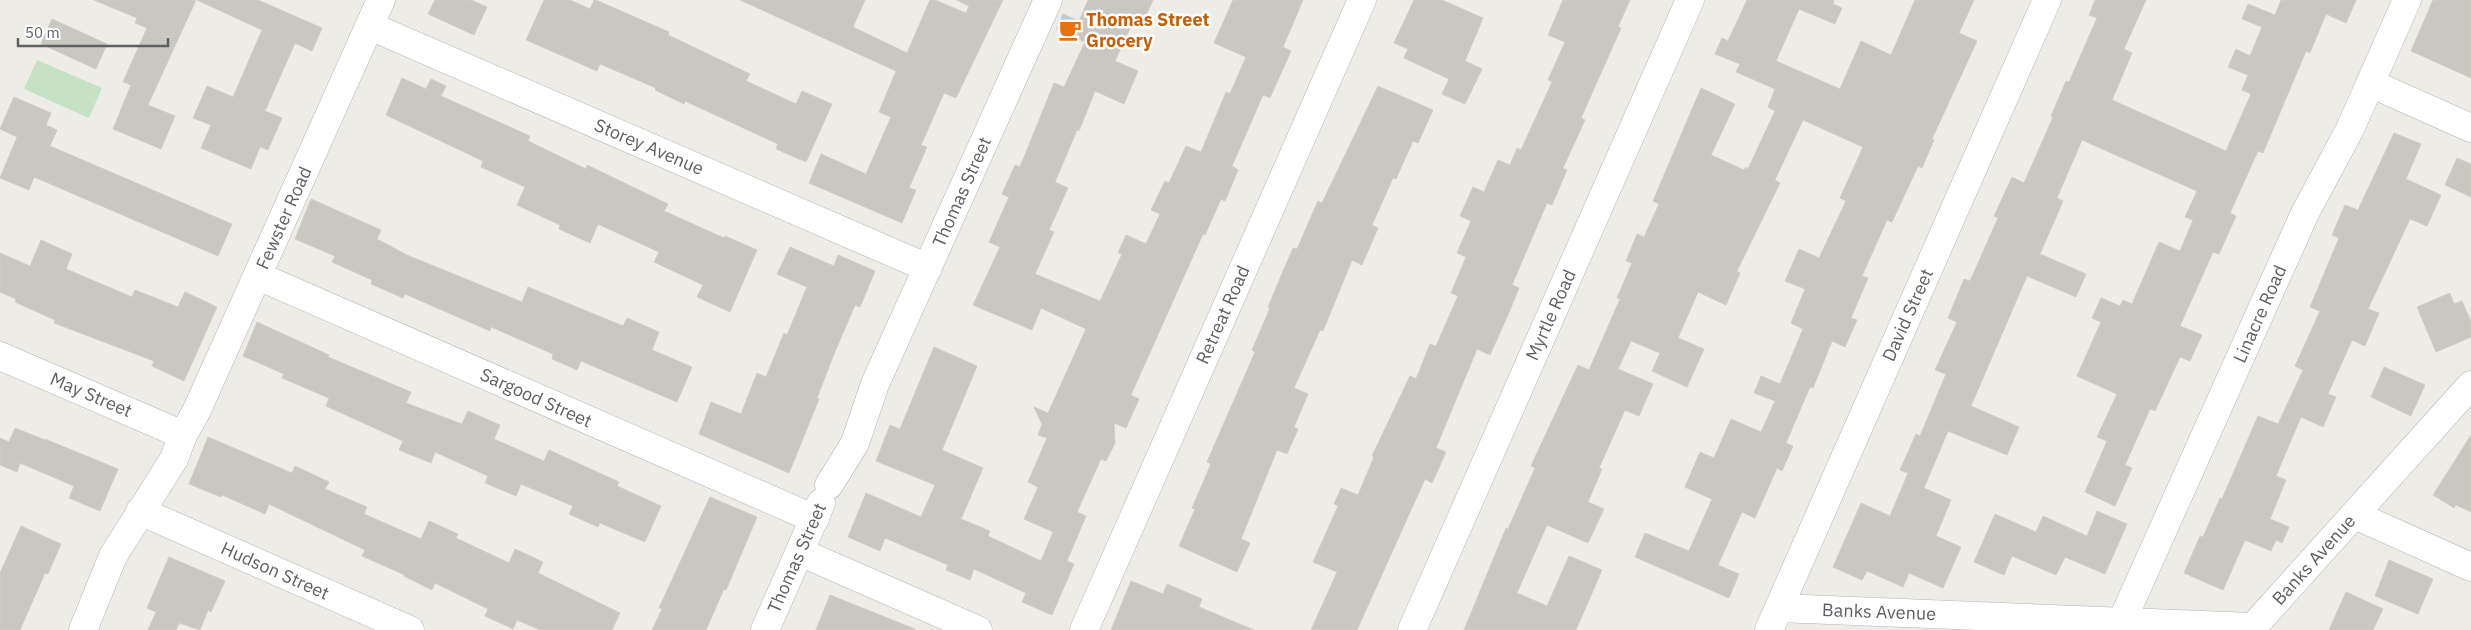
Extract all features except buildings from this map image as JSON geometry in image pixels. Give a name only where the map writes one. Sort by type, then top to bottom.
[{"type":"street","name":"Fewster Road","points":[[83,630],[113,556],[174,459],[183,435],[196,412],[382,0]]},
{"type":"street","name":"Thomas Street","points":[[764,630],[815,519],[853,420],[875,384],[1048,0]]},
{"type":"street","name":"Retreat Road","points":[[1084,630],[1362,0]]},
{"type":"street","name":"Myrtle Road","points":[[1412,630],[1690,0]]},
{"type":"street","name":"David Street","points":[[1774,619],[2047,0]]},
{"type":"street","name":"Linacre Road","points":[[2120,626],[2305,213],[2350,129],[2407,0]]},
{"type":"street","name":"Storey Avenue","points":[[370,26],[928,268]]},
{"type":"street","points":[[2370,83],[2471,128]]},
{"type":"street","name":"Sargood Street","points":[[258,276],[815,519]]},
{"type":"street","name":"May Street","points":[[0,356],[183,435]]},
{"type":"street","name":"Banks Avenue","points":[[1774,619],[2253,627],[2471,386]]},
{"type":"street","name":"Hudson Street","points":[[140,511],[410,630]]},
{"type":"street","points":[[2355,515],[2471,567]]},
{"type":"street","points":[[800,552],[978,630]]},
{"type":"green space","points":[[37,60],[102,88],[89,118],[24,89]]},
{"type":"place","name":"Thomas Street Grocery","points":[[1070,30]]}]
